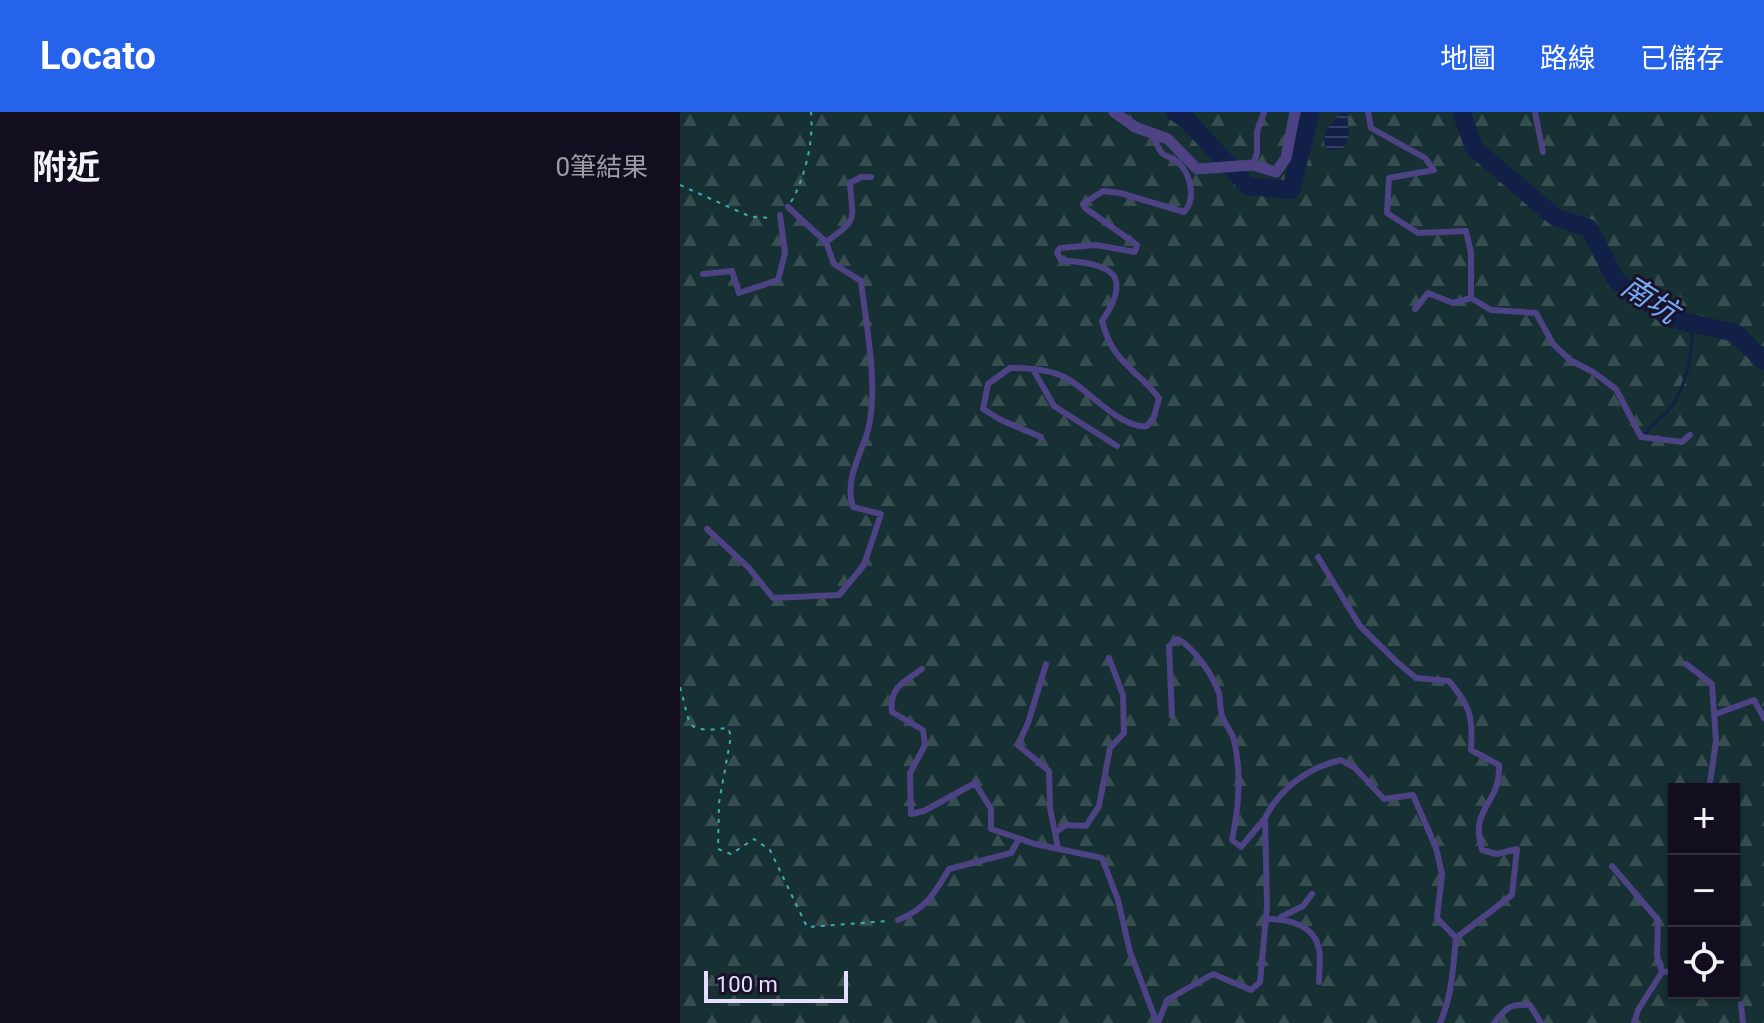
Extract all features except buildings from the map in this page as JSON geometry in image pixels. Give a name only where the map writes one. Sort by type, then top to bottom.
[{"type":"street","points":[[1114,112],[1135,127],[1168,139],[1197,169],[1253,165],[1276,172],[1286,158],[1295,112]]},
{"type":"lane","points":[[1253,165],[1257,153],[1257,132],[1264,112]]},
{"type":"lane","points":[[1368,112],[1371,128],[1425,158],[1434,170],[1389,178],[1387,213],[1418,233],[1466,231],[1471,253],[1471,298]]},
{"type":"lane","points":[[1535,112],[1543,152]]},
{"type":"lane","points":[[1041,437],[983,409],[988,384],[1000,373],[1010,368],[1050,372],[1066,377],[1139,427],[1147,426],[1154,417],[1159,398],[1108,344],[1102,321],[1116,301],[1119,288],[1116,278],[1108,270],[1088,262],[1061,260],[1057,253],[1060,248],[1096,245],[1135,252],[1137,245],[1130,238],[1085,208],[1083,204],[1103,191],[1184,212],[1189,207],[1192,193],[1188,176],[1179,163],[1160,152],[1153,135]]},
{"type":"lane","points":[[826,242],[849,226],[854,212],[850,183],[861,177],[871,177]]},
{"type":"lane","points":[[707,529],[749,568],[773,598],[839,595],[864,565],[881,514],[853,507],[849,494],[869,427],[871,386],[861,281],[834,264],[826,242],[788,207]]},
{"type":"lane","points":[[703,274],[732,271],[739,293],[778,280],[785,253],[780,215]]},
{"type":"lane","points":[[1415,309],[1428,293],[1453,303],[1471,298],[1491,310],[1536,313],[1553,344],[1570,360],[1616,389],[1641,437],[1682,442],[1690,435]]},
{"type":"lane","points":[[1034,371],[1054,406],[1117,446]]},
{"type":"lane","points":[[1318,557],[1360,626],[1397,662],[1416,678],[1449,681],[1464,699],[1473,719],[1471,750],[1499,765],[1500,779],[1479,817],[1477,834],[1482,850],[1497,854],[1517,849],[1512,895],[1456,938],[1447,1007],[1440,1023]]},
{"type":"lane","points":[[1172,716],[1169,646],[1178,639],[1191,646],[1202,662],[1219,694],[1221,716],[1233,738],[1239,781],[1239,810],[1232,840],[1241,847],[1265,818],[1275,799],[1319,765],[1341,760],[1355,768],[1384,799],[1413,795],[1436,848],[1442,874],[1437,918],[1456,938]]},
{"type":"lane","points":[[1056,832],[1066,825],[1086,826],[1099,806],[1110,748],[1124,733],[1123,695],[1109,658]]},
{"type":"lane","points":[[1046,664],[1018,745],[1049,771],[1050,808],[1058,848]]},
{"type":"lane","points":[[1686,664],[1712,684],[1716,741],[1710,783]]},
{"type":"lane","points":[[922,669],[896,686],[890,700],[892,712],[923,730],[925,745],[910,773],[911,814],[924,811],[975,783],[991,809],[991,829],[1019,839],[1102,858],[1118,900],[1130,952],[1158,1023]]},
{"type":"lane","points":[[1716,714],[1754,700],[1764,718]]},
{"type":"lane","points":[[1158,1023],[1167,1000],[1213,974],[1251,990],[1260,982],[1266,919],[1265,818]]},
{"type":"lane","points":[[898,920],[917,912],[936,891],[949,869],[1011,853],[1019,839]]},
{"type":"lane","points":[[1612,866],[1658,920],[1657,956],[1662,972],[1638,1010],[1634,1023]]},
{"type":"lane","points":[[1278,919],[1303,906],[1312,894]]},
{"type":"lane","points":[[1266,919],[1286,919],[1303,926],[1319,946],[1319,982]]},
{"type":"lane","points":[[1662,972],[1668,972]]},
{"type":"lane","points":[[1494,1023],[1504,1009],[1514,1003],[1530,1005],[1541,1023]]},
{"type":"lane","points":[[1741,1004],[1743,1023]]},
{"type":"path","points":[[788,207],[803,173],[812,123],[811,112]]},
{"type":"path","points":[[680,185],[751,217],[769,219],[780,215]]},
{"type":"path","points":[[680,687],[693,728],[699,731],[728,728],[731,736],[719,803],[718,849],[731,854],[754,839],[770,850],[807,927],[898,920]]},
{"type":"green space","points":[[680,112],[1764,112],[1764,1023],[680,1023]]},
{"type":"water","points":[[1340,113],[1347,113],[1349,135],[1344,148],[1329,151],[1324,144],[1326,131]]},
{"type":"waterway","name":"南坑","points":[[1175,112],[1188,121],[1248,186],[1291,190],[1311,112]]},
{"type":"waterway","name":"南坑","points":[[1461,112],[1474,148],[1555,217],[1589,228],[1616,280],[1669,318],[1735,333],[1764,361]]},
{"type":"waterway","points":[[1646,433],[1669,410],[1680,391],[1690,357],[1692,323]]}]
